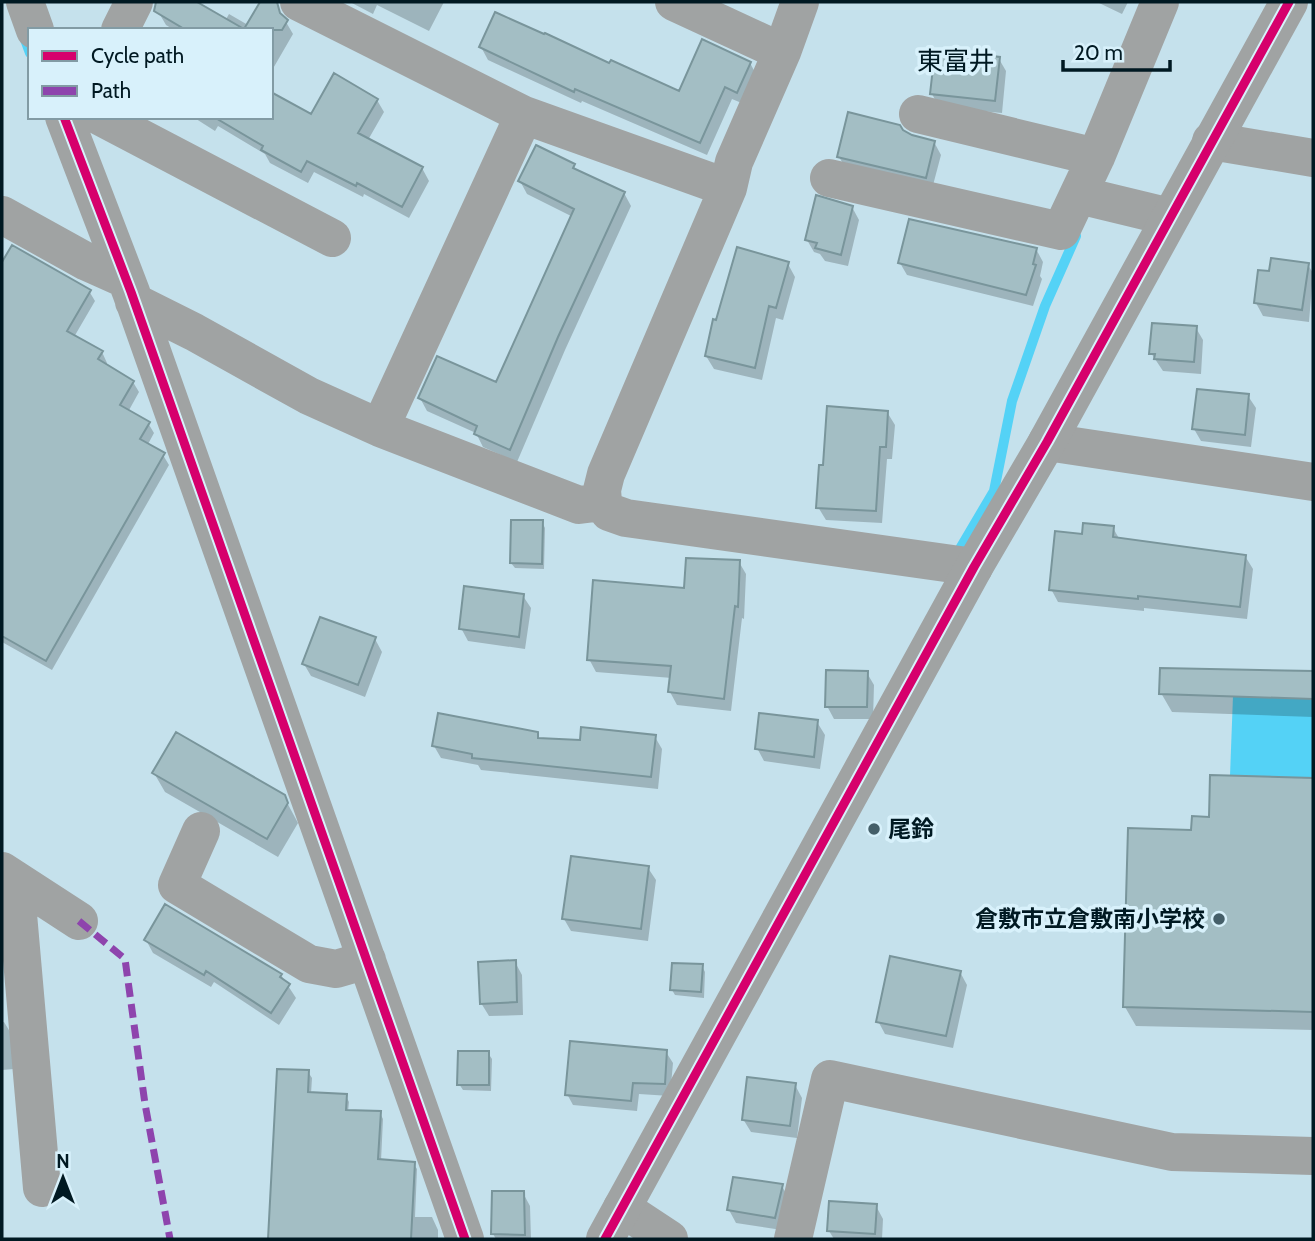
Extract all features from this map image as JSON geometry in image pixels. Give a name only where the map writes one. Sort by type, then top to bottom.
[{"type":"street","points":[[25,2],[34,28]]},
{"type":"street","points":[[121,28],[134,2]]},
{"type":"street","points":[[299,2],[524,115],[728,188]]},
{"type":"street","points":[[674,2],[782,52]]},
{"type":"street","points":[[800,2],[782,52],[734,162],[728,188],[606,474],[602,490],[603,502],[609,512],[626,518],[974,567]]},
{"type":"street","points":[[829,178],[1061,232],[1089,198],[1096,157],[1160,2]]},
{"type":"street","points":[[669,1239],[614,1224],[974,567],[1047,442],[1289,2]]},
{"type":"street","points":[[918,114],[1096,157]]},
{"type":"street","points":[[380,428],[524,115]]},
{"type":"street","points":[[66,119],[130,290],[359,963],[465,1239]]},
{"type":"street","points":[[105,119],[332,238]]},
{"type":"street","points":[[1211,141],[1313,158]]},
{"type":"street","points":[[1089,198],[1170,217]]},
{"type":"street","points":[[2,215],[87,262],[194,332],[309,396],[380,428],[579,505],[603,502]]},
{"type":"street","points":[[1047,442],[1313,482]]},
{"type":"street","points":[[201,831],[177,885],[309,964],[336,969],[359,963]]},
{"type":"street","points":[[8,875],[79,921]]},
{"type":"street","points":[[8,875],[42,1188]]},
{"type":"street","points":[[793,1239],[830,1079],[1172,1152],[1313,1156]]},
{"type":"water","points":[[1233,696],[1313,699],[1313,778],[1230,776]]},
{"type":"building","points":[[156,2],[197,2],[242,28],[183,28],[154,11]]},
{"type":"building","points":[[260,2],[277,2],[280,13],[288,20],[282,30],[245,28]]},
{"type":"building","points":[[495,12],[679,91],[702,39],[751,62],[737,93],[725,87],[700,143],[575,89],[574,92],[479,47]]},
{"type":"building","points":[[935,50],[1000,57],[995,101],[930,94]]},
{"type":"building","points":[[334,73],[378,99],[358,133],[423,167],[402,207],[307,161],[301,172],[261,150],[263,146],[217,119],[273,119],[273,93],[311,114]]},
{"type":"building","points":[[848,112],[900,125],[912,135],[935,141],[926,178],[837,157]]},
{"type":"building","points":[[536,145],[575,164],[573,168],[625,192],[558,337],[510,450],[474,434],[477,426],[418,398],[437,356],[496,382],[574,209],[518,181]]},
{"type":"building","points":[[816,195],[853,206],[841,255],[815,248],[817,243],[805,240]]},
{"type":"building","points":[[909,219],[1037,248],[1033,264],[1036,265],[1026,295],[898,263]]},
{"type":"building","points":[[12,245],[91,290],[67,331],[103,351],[98,359],[134,381],[120,405],[150,422],[140,439],[165,453],[46,661],[2,636],[2,262]]},
{"type":"building","points":[[737,247],[789,262],[776,308],[769,306],[755,368],[705,356],[713,319],[716,320]]},
{"type":"building","points":[[1271,258],[1309,263],[1302,310],[1254,303],[1258,270],[1269,271]]},
{"type":"building","points":[[1152,323],[1197,326],[1194,362],[1154,359],[1155,354],[1149,354]]},
{"type":"building","points":[[1197,389],[1249,394],[1245,435],[1192,429]]},
{"type":"building","points":[[827,406],[888,411],[886,447],[880,447],[876,511],[816,508],[819,465],[823,465]]},
{"type":"building","points":[[511,520],[543,520],[542,564],[510,563]]},
{"type":"building","points":[[1083,523],[1114,526],[1113,537],[1246,555],[1240,607],[1049,590],[1055,531],[1082,534]]},
{"type":"building","points":[[686,558],[740,560],[738,607],[735,606],[724,699],[668,692],[671,666],[587,660],[593,580],[684,588]]},
{"type":"building","points":[[464,586],[524,594],[519,637],[459,629]]},
{"type":"building","points":[[320,617],[376,637],[358,685],[302,664]]},
{"type":"building","points":[[1160,668],[1313,671],[1313,699],[1159,694]]},
{"type":"building","points":[[826,670],[868,671],[867,707],[825,707]]},
{"type":"building","points":[[438,713],[538,732],[538,738],[580,740],[581,727],[656,735],[651,777],[472,758],[472,754],[432,746]]},
{"type":"building","points":[[759,713],[818,720],[814,757],[755,749]]},
{"type":"building","points":[[176,732],[285,795],[288,803],[267,839],[152,773]]},
{"type":"building","name":"倉敷市立倉敷南小学校","points":[[1210,775],[1313,778],[1313,1012],[1123,1007],[1128,828],[1191,830],[1192,816],[1209,817]]},
{"type":"building","points":[[571,856],[649,866],[641,929],[562,919]]},
{"type":"building","points":[[165,904],[282,974],[280,977],[290,984],[271,1013],[206,971],[204,975],[144,940]]},
{"type":"building","points":[[890,956],[961,971],[946,1036],[876,1022]]},
{"type":"building","points":[[516,960],[517,1002],[480,1004],[478,962]]},
{"type":"building","points":[[672,963],[703,964],[701,992],[670,990]]},
{"type":"building","points":[[570,1041],[667,1050],[665,1084],[633,1083],[631,1101],[565,1095]]},
{"type":"building","points":[[458,1051],[489,1051],[489,1085],[457,1085]]},
{"type":"building","points":[[277,1069],[309,1070],[308,1092],[347,1094],[346,1110],[381,1111],[378,1159],[415,1162],[411,1239],[268,1239]]},
{"type":"building","points":[[747,1077],[796,1083],[790,1126],[742,1120]]},
{"type":"building","points":[[733,1177],[783,1184],[775,1218],[727,1210]]},
{"type":"building","points":[[492,1191],[524,1191],[525,1235],[491,1234]]},
{"type":"building","points":[[829,1201],[877,1204],[875,1234],[827,1231]]},
{"type":"waterway","points":[[23,34],[28,48]]},
{"type":"waterway","points":[[953,551],[958,552],[994,491],[1012,401],[1045,306],[1076,236]]},
{"type":"marked path","points":[[79,921],[125,959],[145,1104],[170,1239]]},
{"type":"cycle path","points":[[605,1239],[974,567],[1047,442],[1289,2]]},
{"type":"cycle path","points":[[65,119],[131,292],[465,1239]]},
{"type":"place","name":"尾鈴","points":[[874,829]]},
{"type":"place","name":"倉敷市立倉敷南小学校","points":[[1219,919]]},
{"type":"district","name":"東富井","points":[[956,61]]}]
